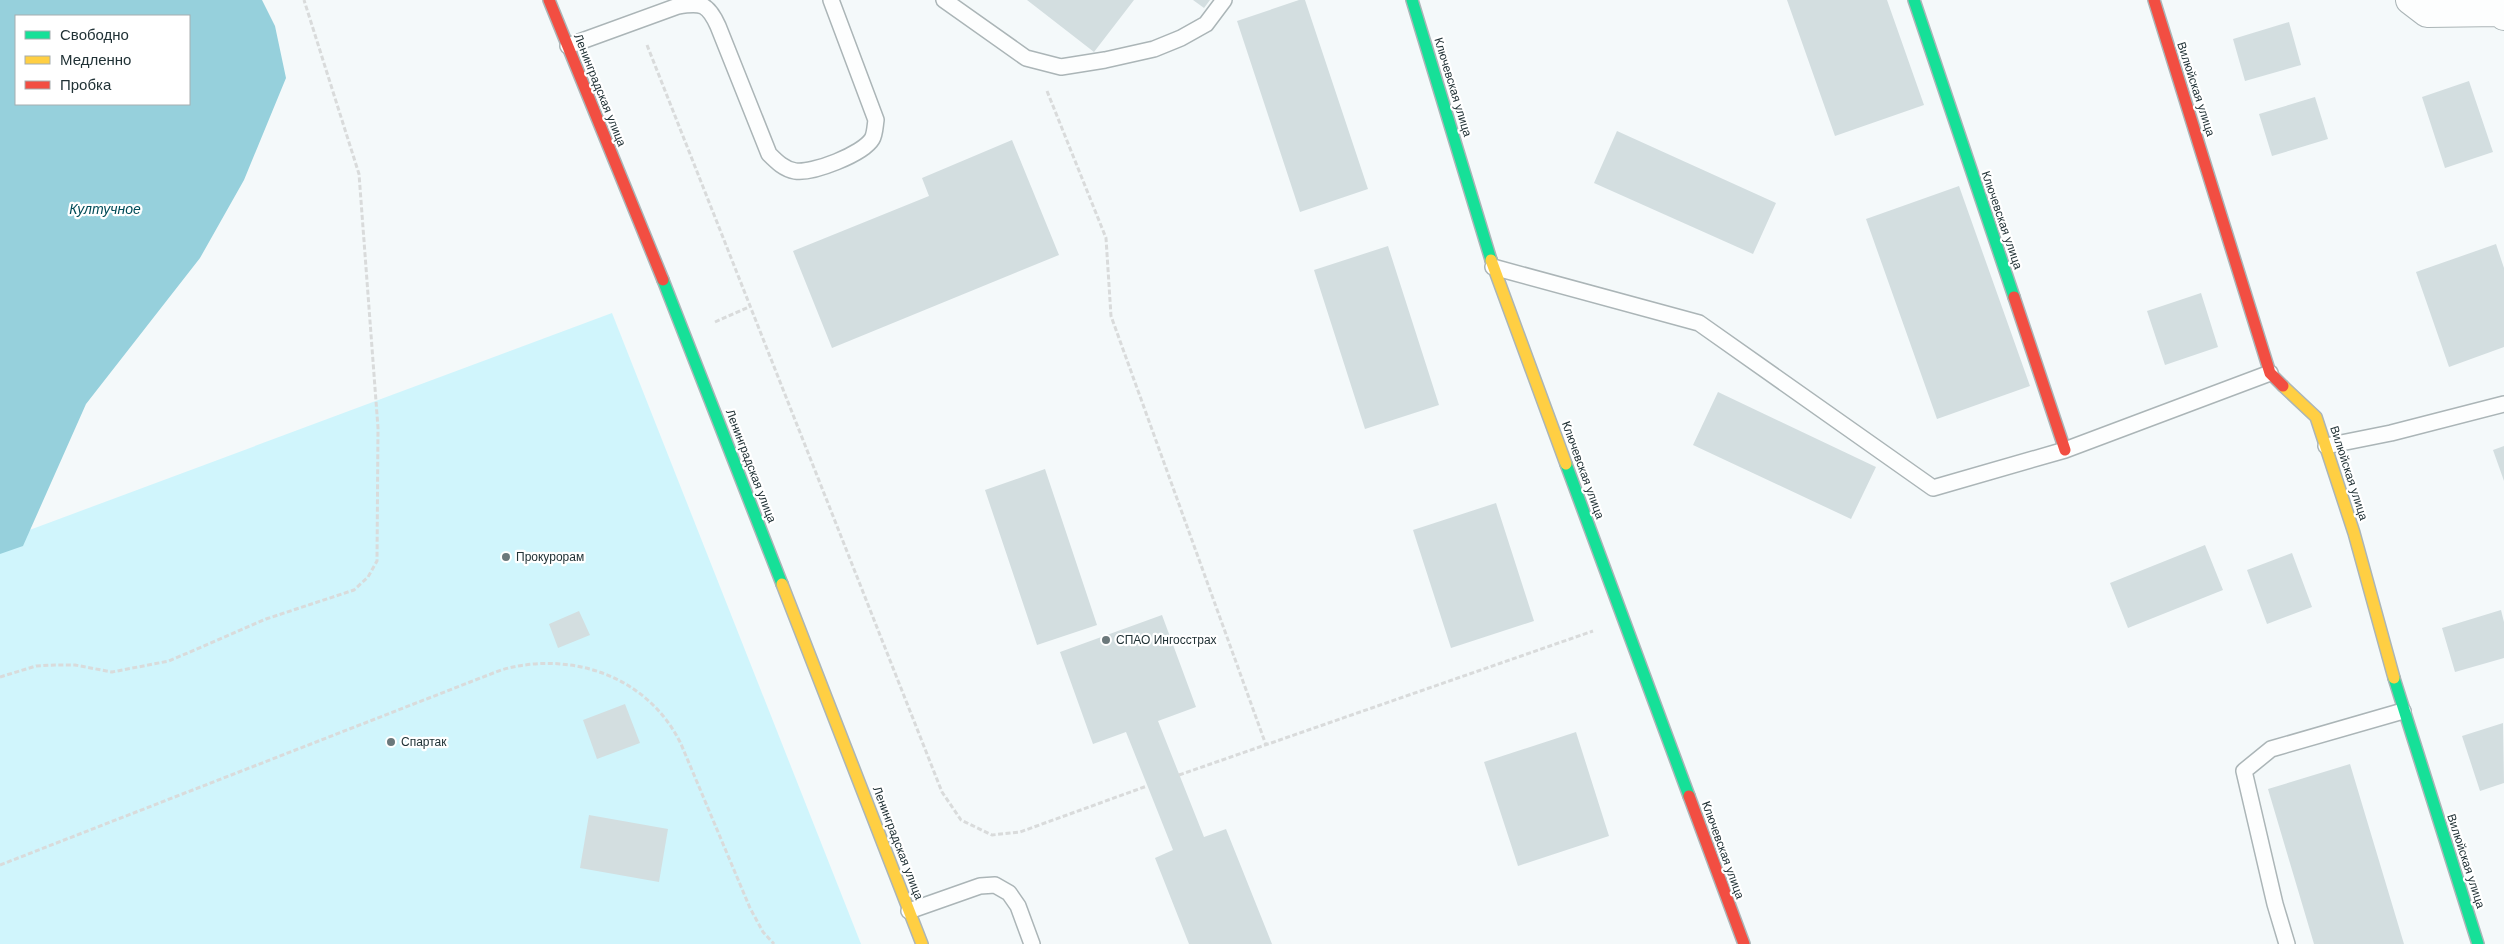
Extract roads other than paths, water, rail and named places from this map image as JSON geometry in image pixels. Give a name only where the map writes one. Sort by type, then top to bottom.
[{"type":"main road","name":"Ленинградская улица","points":[[549,0],[685,335],[922,944]]},
{"type":"main road","name":"Ключевская улица","points":[[1412,0],[1493,267],[1744,944]]},
{"type":"main road","name":"Ключевская улица","points":[[1914,0],[2065,450]]},
{"type":"main road","name":"Вилюйская улица","points":[[2154,0],[2270,373],[2316,417],[2326,446],[2354,533],[2403,711],[2478,944]]},
{"type":"street","points":[[2410,0],[2427,13],[2500,12],[2504,16]]},
{"type":"lane","points":[[568,46],[678,6],[693,4],[703,6],[710,10],[769,154],[780,165],[796,171],[812,170],[862,150],[873,138],[876,120],[831,0]]},
{"type":"lane","points":[[944,0],[1026,58],[1061,66],[1105,60],[1154,49],[1181,38],[1206,24],[1224,0]]},
{"type":"lane","points":[[1493,267],[1699,323],[1932,488],[2065,450],[2270,373]]},
{"type":"lane","points":[[2326,446],[2391,433],[2504,404]]},
{"type":"lane","points":[[2287,944],[2275,904],[2244,771],[2271,749],[2403,711]]},
{"type":"lane","points":[[910,911],[980,886],[995,885],[1009,893],[1018,906],[1032,944]]},
{"type":"water","name":"Култучное","points":[[0,0],[262,0],[275,26],[286,78],[244,180],[200,258],[86,404],[23,546],[0,554]]},
{"type":"place","name":"Прокурорам","points":[[506,557]]},
{"type":"place","name":"СПАО Ингосстрах","points":[[1106,640]]},
{"type":"place","name":"Спартак","points":[[391,742]]}]
